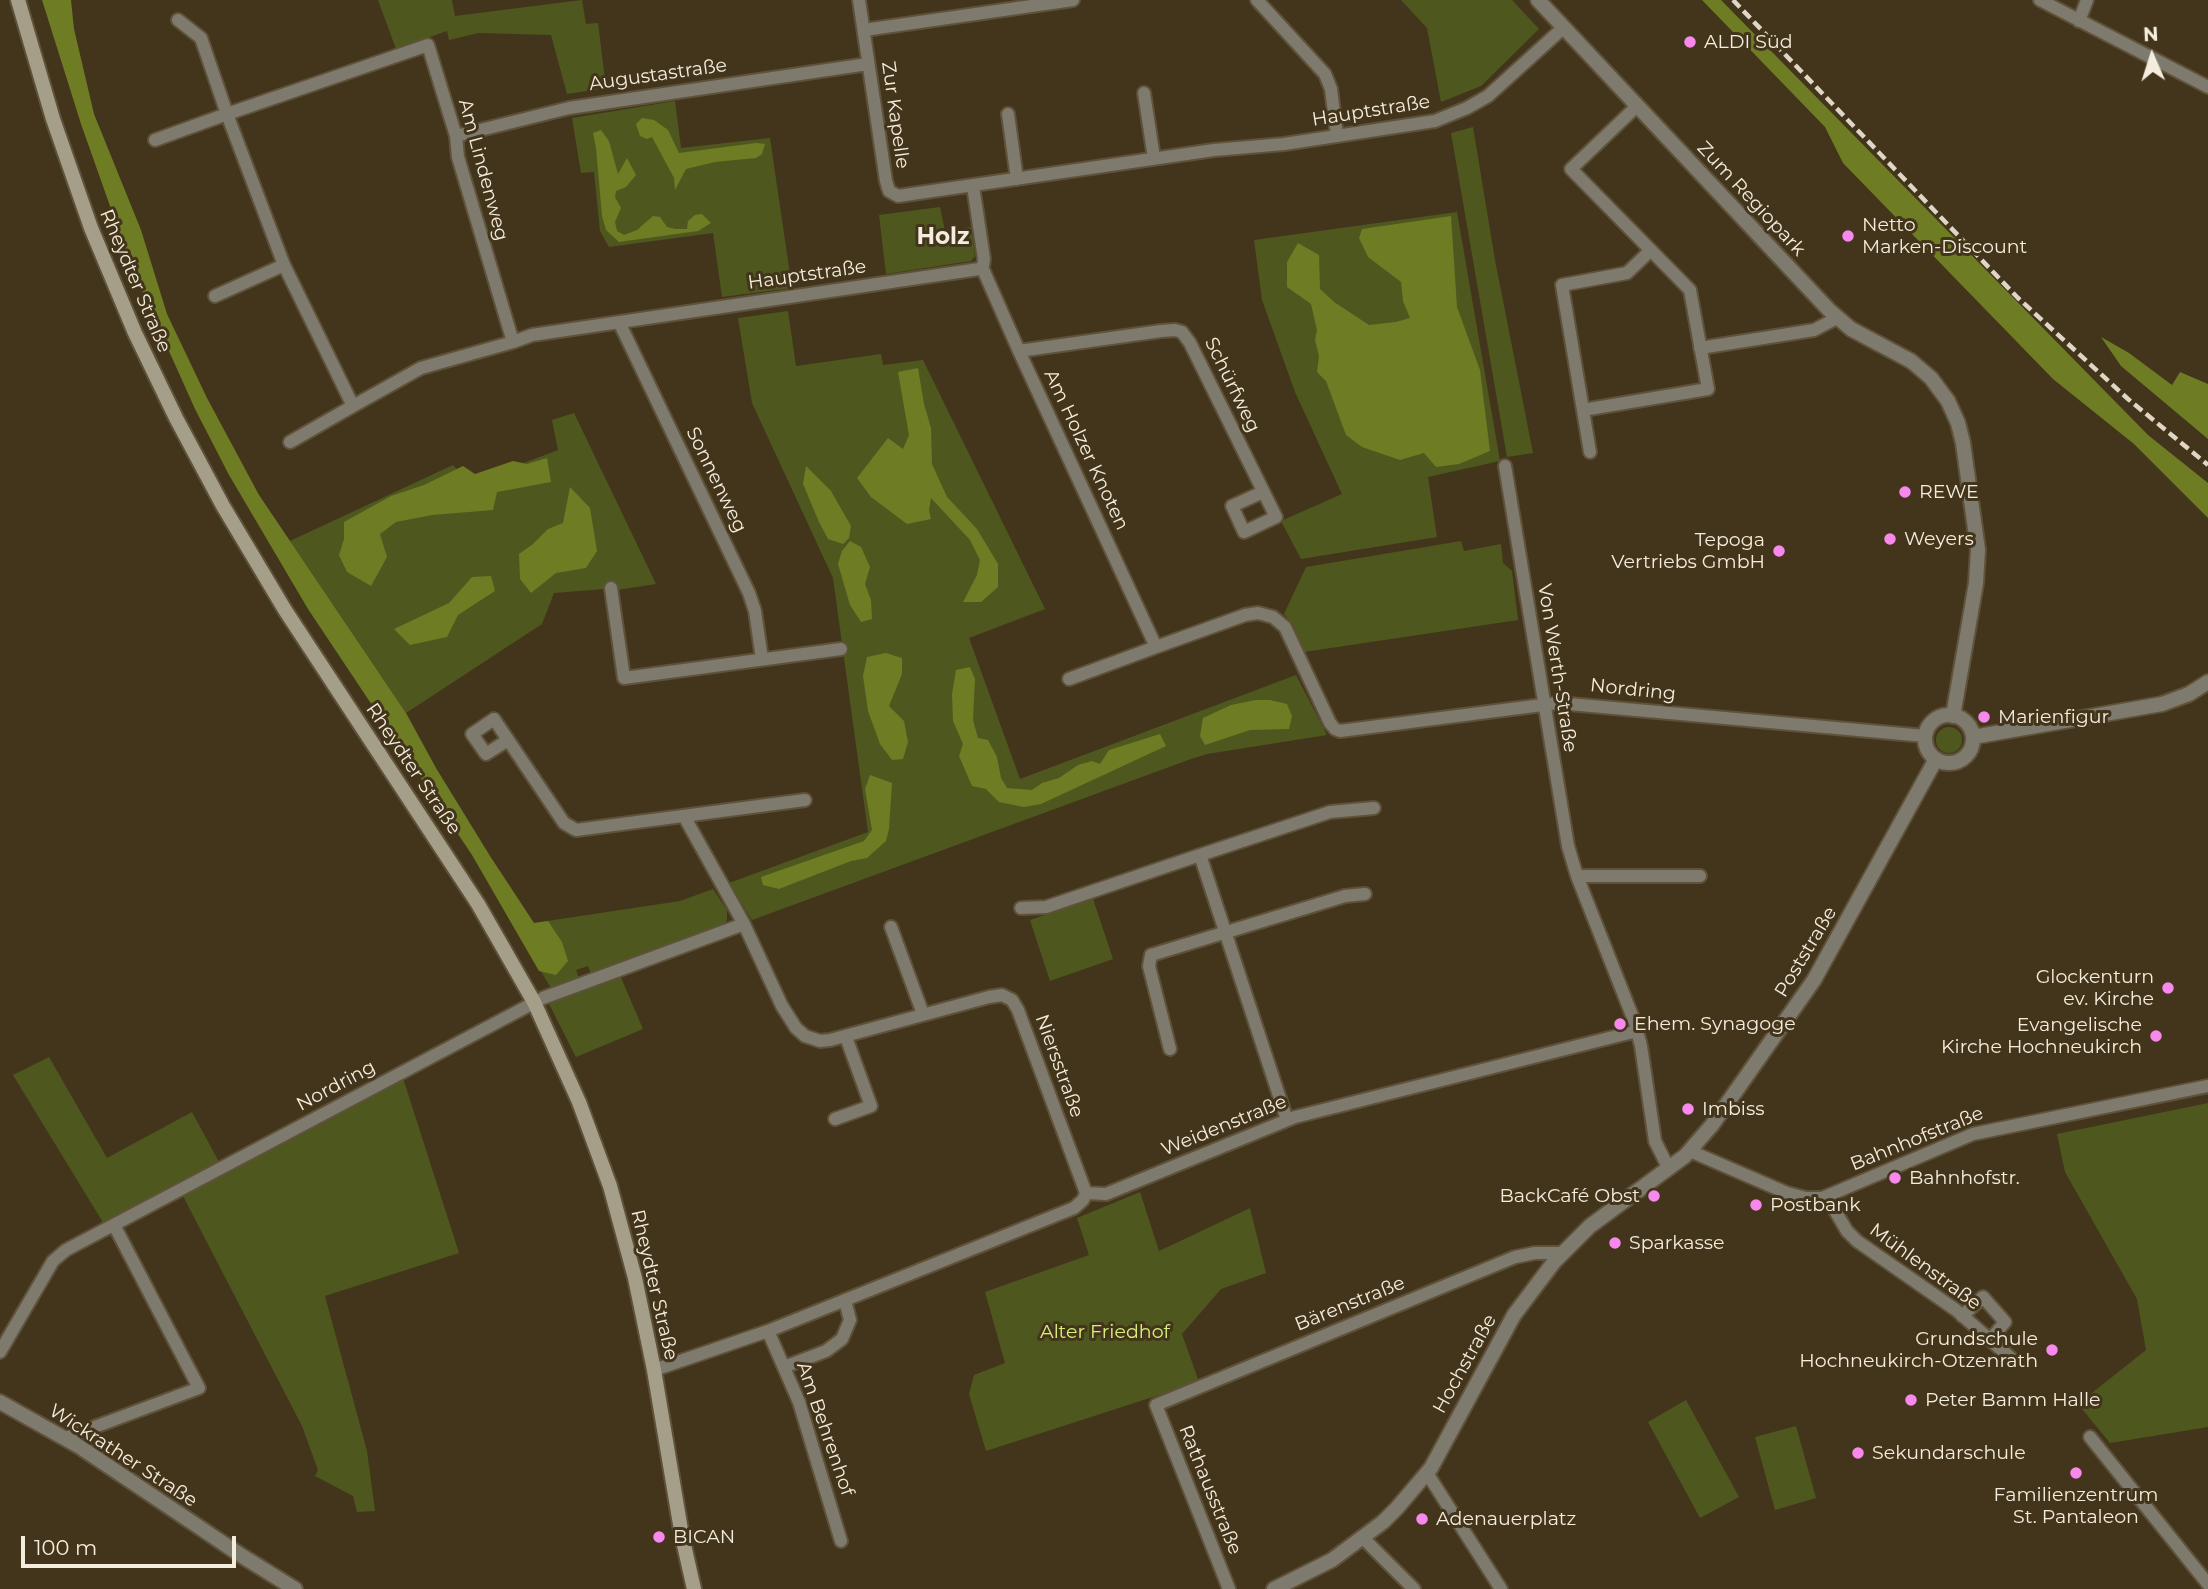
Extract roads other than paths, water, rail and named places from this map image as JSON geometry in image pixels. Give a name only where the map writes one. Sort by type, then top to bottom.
[{"type":"main road","name":"Rheydter Straße","points":[[18,0],[53,119],[88,220],[124,307],[176,418],[250,554],[456,868],[534,1002],[575,1093],[603,1164],[630,1257],[654,1370],[682,1536],[694,1589]]},
{"type":"street","name":"Zur Kapelle","points":[[859,0],[889,191],[902,196],[973,186]]},
{"type":"street","points":[[864,30],[1073,0]]},
{"type":"street","points":[[1257,0],[1325,74],[1331,89],[1337,136]]},
{"type":"street","name":"Zum Regiopark","points":[[1538,0],[1837,318],[1903,356],[1922,370],[1945,397],[1960,430],[1976,521],[1978,557],[1953,716]]},
{"type":"street","points":[[2040,0],[2208,88]]},
{"type":"street","points":[[2079,21],[2087,0]]},
{"type":"street","points":[[178,20],[201,38],[284,265],[354,406]]},
{"type":"street","name":"Hauptstraße","points":[[973,186],[1154,158],[1284,144],[1415,125],[1456,114],[1477,103],[1504,83],[1563,28]]},
{"type":"street","name":"Am Lindenweg","points":[[155,140],[428,46],[456,135],[458,157],[513,342]]},
{"type":"street","name":"Augustastraße","points":[[456,135],[579,107],[868,64]]},
{"type":"street","points":[[1144,93],[1154,158]]},
{"type":"street","points":[[1583,410],[1707,389],[1690,290],[1571,169],[1637,106]]},
{"type":"street","points":[[1009,114],[1017,179]]},
{"type":"street","points":[[973,186],[984,259],[982,267]]},
{"type":"street","points":[[1590,452],[1562,285],[1627,273],[1650,251]]},
{"type":"street","points":[[215,296],[284,265]]},
{"type":"street","name":"Hauptstraße","points":[[513,342],[532,335],[982,267]]},
{"type":"street","name":"Am Holzer Knoten","points":[[982,267],[1156,647]]},
{"type":"street","points":[[1700,348],[1814,330],[1837,318]]},
{"type":"street","name":"Sonnenweg","points":[[619,322],[749,593],[755,611],[762,659]]},
{"type":"street","name":"Schürfweg","points":[[1019,351],[1161,331],[1182,332],[1188,338],[1263,492]]},
{"type":"street","points":[[290,442],[421,368],[513,342]]},
{"type":"street","name":"Von Werth-Straße","points":[[1505,466],[1566,837],[1577,876],[1637,1031],[1654,1137],[1669,1169]]},
{"type":"street","points":[[611,588],[624,678],[841,649]]},
{"type":"street","name":"Nordring","points":[[1156,647],[1245,615],[1258,613],[1273,617],[1285,627],[1330,723],[1338,730],[1350,731],[1543,703],[1573,703],[1925,736]]},
{"type":"street","points":[[1069,680],[1156,647]]},
{"type":"street","points":[[1973,737],[2154,706],[2180,698],[2208,682]]},
{"type":"street","points":[[1953,716],[1968,724],[1973,737],[1972,747],[1963,759],[1949,763],[1936,759],[1926,747],[1925,736],[1934,721],[1953,716]]},
{"type":"street","points":[[508,740],[564,823],[572,829],[582,830],[805,800]]},
{"type":"street","name":"Poststraße","points":[[1689,1151],[1722,1112],[1808,989],[1936,759]]},
{"type":"street","points":[[1021,908],[1046,907],[1326,813],[1374,808]]},
{"type":"street","name":"Niersstraße","points":[[684,816],[744,924],[769,980],[796,1028],[805,1036],[820,1041],[846,1037],[994,996],[1004,996],[1014,1003],[1086,1193]]},
{"type":"street","points":[[1200,856],[1287,1119]]},
{"type":"street","points":[[1577,876],[1700,876]]},
{"type":"street","points":[[1170,1049],[1149,958],[1157,953],[1345,896],[1365,894]]},
{"type":"street","name":"Nordring","points":[[0,1352],[58,1254],[534,1002],[744,924]]},
{"type":"street","points":[[891,927],[923,1014]]},
{"type":"street","name":"Weidenstraße","points":[[1086,1193],[1106,1194],[1287,1119],[1637,1031]]},
{"type":"street","points":[[835,1119],[871,1106],[846,1037]]},
{"type":"street","name":"Bahnhofstraße","points":[[1689,1151],[1791,1195],[1806,1198],[1827,1197],[1973,1134],[2208,1086]]},
{"type":"street","name":"Hochstraße","points":[[1274,1589],[1332,1560],[1394,1512],[1427,1473],[1514,1315],[1533,1288],[1562,1253],[1599,1219],[1669,1169],[1689,1151]]},
{"type":"street","points":[[654,1370],[768,1331],[1074,1208],[1086,1193]]},
{"type":"street","name":"Mühlenstraße","points":[[1827,1197],[1847,1231],[1857,1241],[1962,1316],[2011,1359]]},
{"type":"street","points":[[65,1438],[199,1388],[114,1225]]},
{"type":"street","name":"Bärenstraße","points":[[1156,1405],[1515,1257],[1535,1252],[1562,1253]]},
{"type":"street","points":[[1962,1316],[1983,1297],[2006,1322],[1990,1340]]},
{"type":"street","points":[[784,1367],[830,1349],[842,1339],[850,1321],[845,1300]]},
{"type":"street","name":"Am Behrenhof","points":[[768,1331],[801,1407],[841,1541]]},
{"type":"street","name":"Wickrather Straße","points":[[0,1402],[65,1438],[295,1589]]},
{"type":"street","name":"Rathausstraße","points":[[1156,1405],[1229,1589]]},
{"type":"street","points":[[2090,1437],[2208,1584]]},
{"type":"street","points":[[1427,1473],[1501,1589]]},
{"type":"street","points":[[1362,1537],[1414,1589]]},
{"type":"railway","points":[[1733,0],[2018,298],[2128,399],[2208,465]]},
{"type":"place","name":"ALDI Süd","points":[[1690,42]]},
{"type":"place","name":"Netto Marken-Discount","points":[[1848,236]]},
{"type":"place","name":"REWE","points":[[1905,492]]},
{"type":"place","name":"Weyers","points":[[1890,539]]},
{"type":"place","name":"Tepoga Vertriebs GmbH","points":[[1779,551]]},
{"type":"place","name":"Marienfigur","points":[[1984,717]]},
{"type":"place","name":"Glockenturn ev. Kirche","points":[[2168,988]]},
{"type":"place","name":"Ehem. Synagoge","points":[[1620,1024]]},
{"type":"place","name":"Evangelische Kirche Hochneukirch","points":[[2156,1036]]},
{"type":"place","name":"Imbiss","points":[[1688,1109]]},
{"type":"place","name":"Bahnhofstr.","points":[[1895,1178]]},
{"type":"place","name":"BackCafé Obst","points":[[1654,1196]]},
{"type":"place","name":"Postbank","points":[[1756,1205]]},
{"type":"place","name":"Sparkasse","points":[[1615,1243]]},
{"type":"place","name":"Grundschule Hochneukirch-Otzenrath","points":[[2052,1350]]},
{"type":"place","name":"Peter Bamm Halle","points":[[1911,1400]]},
{"type":"place","name":"Sekundarschule","points":[[1858,1453]]},
{"type":"place","name":"Familienzentrum St. Pantaleon","points":[[2076,1473]]},
{"type":"place","name":"Adenauerplatz","points":[[1422,1519]]},
{"type":"place","name":"BICAN","points":[[659,1537]]},
{"type":"district","name":"Holz","points":[[943,237]]},
{"type":"park label","name":"Alter Friedhof","points":[[1105,1332]]}]
